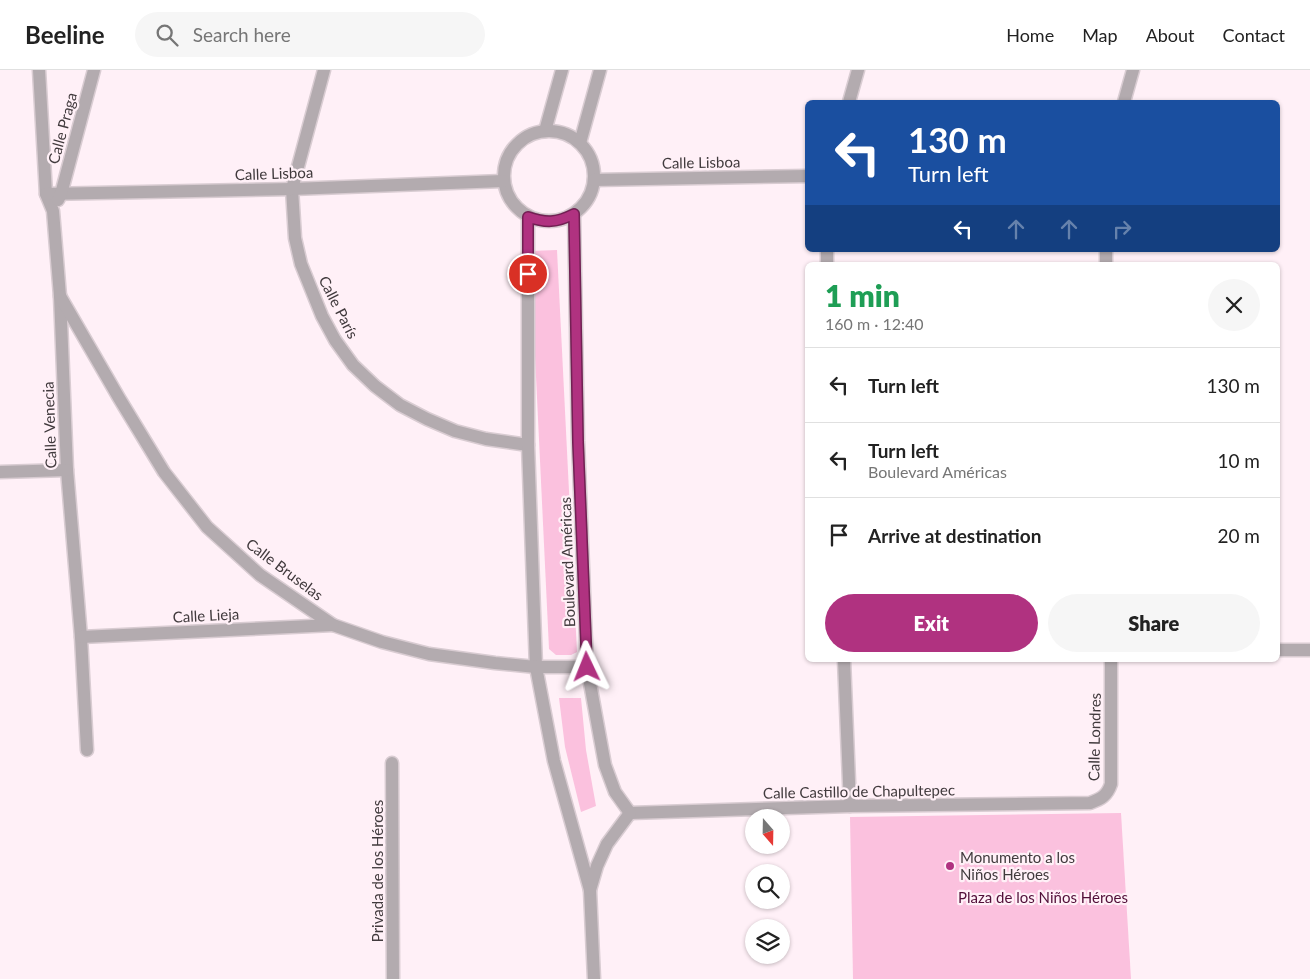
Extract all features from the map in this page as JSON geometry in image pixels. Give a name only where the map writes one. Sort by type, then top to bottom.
[{"type":"street","name":"Calle Venecia","points":[[39,70],[46,194],[53,211],[60,296],[67,470],[82,637],[87,750]]},
{"type":"street","name":"Calle Praga","points":[[61,194],[94,70]]},
{"type":"street","name":"Calle París","points":[[324,70],[292,189],[295,238],[301,264],[322,316],[335,340],[353,365],[375,386],[400,404],[427,419],[455,431],[486,439],[528,445]]},
{"type":"street","points":[[545,131],[562,70]]},
{"type":"street","points":[[580,142],[600,70]]},
{"type":"street","points":[[850,100],[858,70]]},
{"type":"street","points":[[1125,100],[1133,70]]},
{"type":"street","points":[[545,131],[563,133],[580,142],[591,159],[594,169],[594,180],[588,199],[574,214],[563,220],[539,221],[528,217],[510,202],[503,181],[504,166],[510,153],[519,142],[531,134],[545,131]]},
{"type":"street","name":"Calle Lisboa","points":[[594,180],[805,176]]},
{"type":"street","name":"Calle Lisboa","points":[[46,194],[292,189],[503,181]]},
{"type":"street","name":"Calle Venecia","points":[[53,211],[61,194]]},
{"type":"street","name":"Boulevard Américas","points":[[574,214],[578,442],[587,667],[605,765],[615,792],[630,813]]},
{"type":"street","points":[[528,217],[528,445],[536,667],[554,761],[590,890],[594,979]]},
{"type":"street","name":"Calle Bruselas","points":[[60,296],[118,398],[164,472],[207,527],[260,575],[333,626],[382,642],[428,654],[536,667],[587,667]]},
{"type":"street","points":[[0,472],[67,470]]},
{"type":"street","name":"Calle Lieja","points":[[82,637],[333,626]]},
{"type":"street","points":[[1280,650],[1310,650]]},
{"type":"street","points":[[844,662],[850,806]]},
{"type":"street","name":"Calle Londres","points":[[1090,803],[1099,800],[1108,792],[1111,784],[1111,662]]},
{"type":"street","name":"Privada de los Héroes","points":[[392,762],[393,979]]},
{"type":"street","name":"Calle Castillo de Chapultepec","points":[[630,813],[850,806],[1090,803]]},
{"type":"street","points":[[590,890],[606,844],[630,813]]},
{"type":"green space","points":[[557,250],[577,652],[571,655],[556,655],[549,649],[530,251]]},
{"type":"green space","points":[[559,698],[581,698],[586,750],[596,806],[581,812],[565,747]]},
{"type":"green space","name":"Plaza de los Niños Héroes","points":[[1121,813],[1131,979],[853,979],[850,817]]},
{"type":"place","name":"Monumento a los Niños Héroes","points":[[950,866]]},
{"type":"route","points":[[528,274],[528,217],[539,221],[551,222],[563,220],[574,214],[578,442],[587,667]]}]
